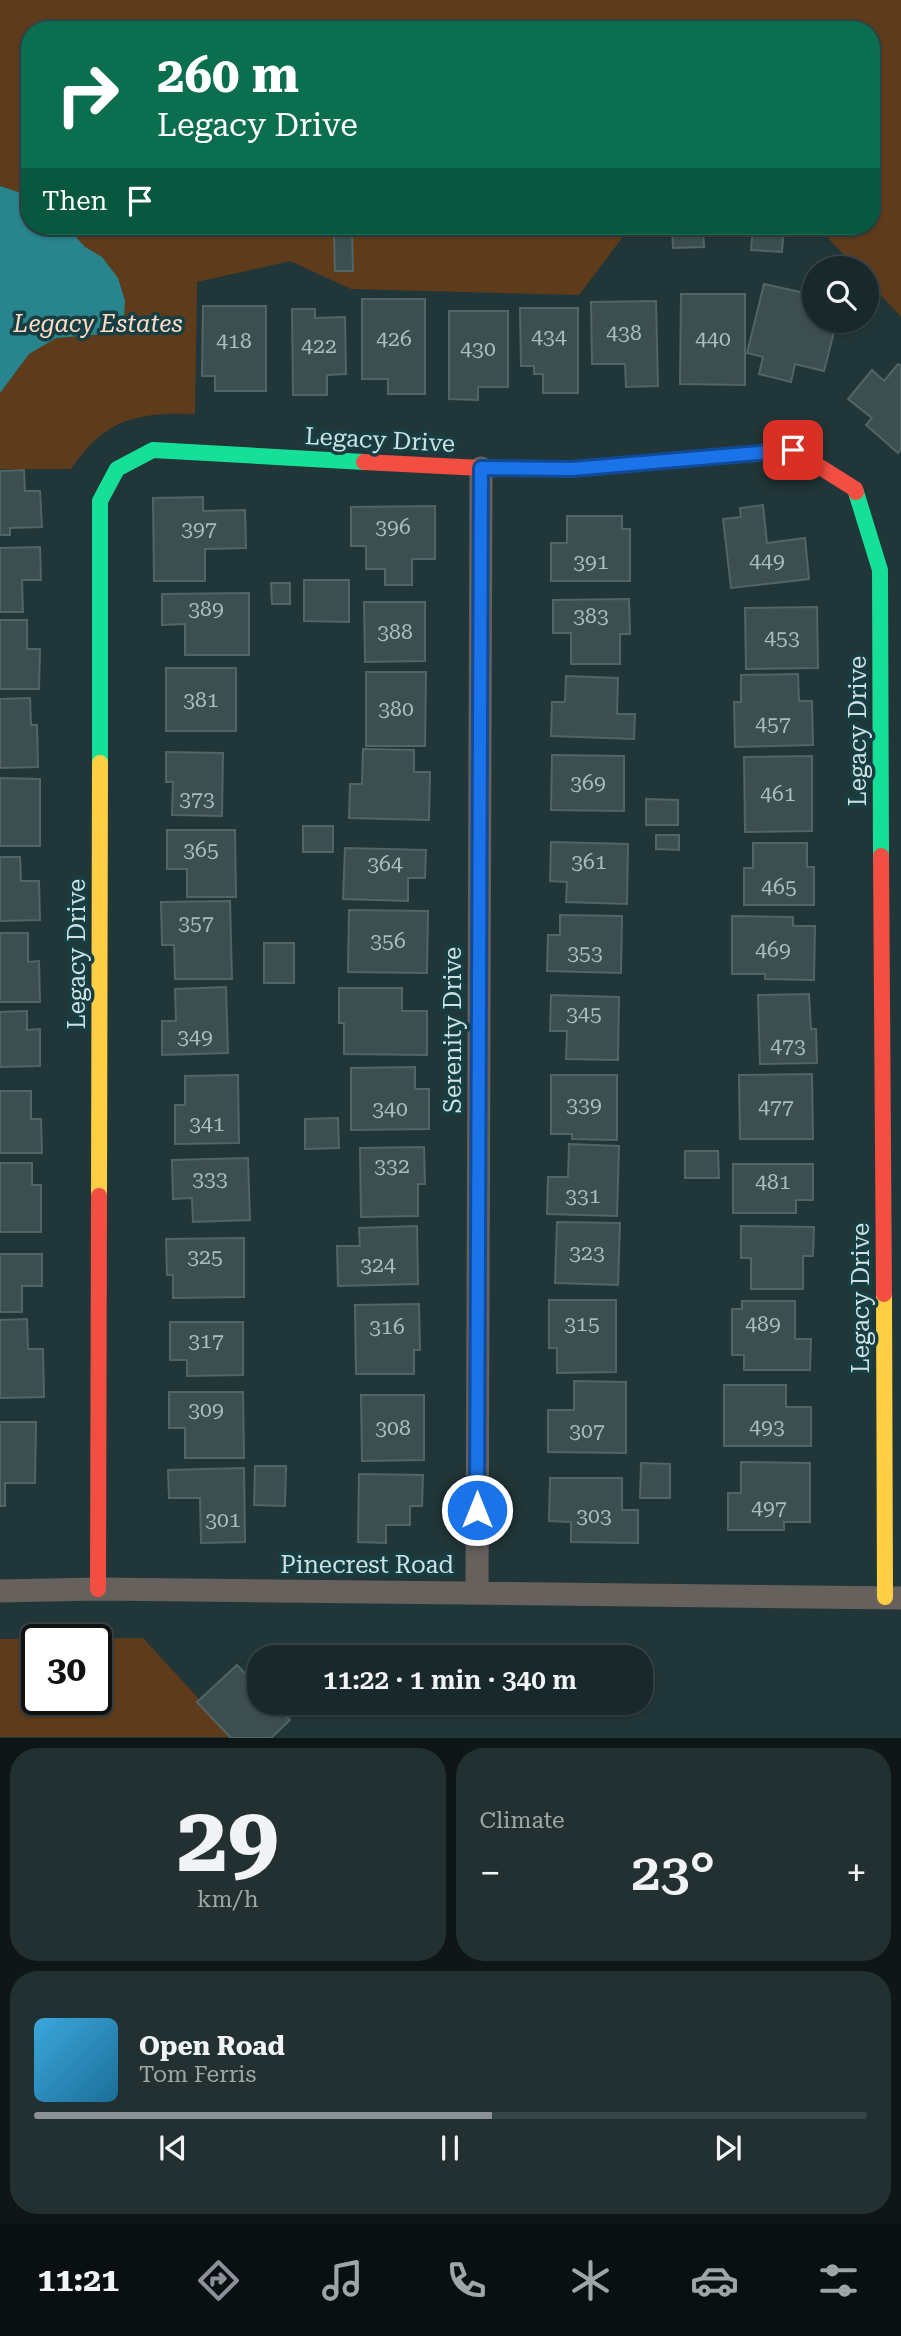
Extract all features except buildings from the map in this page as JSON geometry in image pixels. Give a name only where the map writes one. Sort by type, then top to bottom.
[{"type":"street","name":"Legacy Drive","points":[[98,1590],[100,501],[117,469],[153,450],[481,468],[572,469],[793,450],[855,489],[880,570],[893,1597]]},
{"type":"street","name":"Serenity Drive","points":[[477,1593],[481,468]]},
{"type":"street","name":"Pinecrest Road","points":[[0,1591],[893,1597]]},
{"type":"green space","name":"Legacy Estates","points":[[0,0],[901,0],[901,317],[879,293],[879,256],[845,256],[825,235],[880,235],[880,21],[21,21],[21,235],[624,235],[579,295],[351,289],[290,261],[197,282],[195,414],[156,415],[124,422],[96,439],[71,469],[0,469]]},
{"type":"green space","points":[[112,1638],[143,1638],[234,1737],[0,1737],[0,1639],[21,1639],[21,1715],[112,1715]]},
{"type":"water","points":[[0,186],[21,193],[21,235],[74,235],[85,247],[102,257],[118,278],[125,301],[124,319],[115,333],[56,338],[29,354],[0,393]]},
{"type":"traffic: fast","points":[[100,763],[100,501],[117,469],[153,450],[364,462]]},
{"type":"traffic: fast","points":[[856,492],[880,570],[881,856]]},
{"type":"traffic: slow","points":[[99,1196],[100,763]]},
{"type":"traffic: slow","points":[[884,1294],[885,1597]]},
{"type":"traffic: jam","points":[[364,462],[572,469],[793,450],[856,492]]},
{"type":"traffic: jam","points":[[881,856],[884,1294]]},
{"type":"traffic: jam","points":[[98,1589],[99,1196]]},
{"type":"route","points":[[477,1510],[481,468],[572,469],[793,450]]}]
